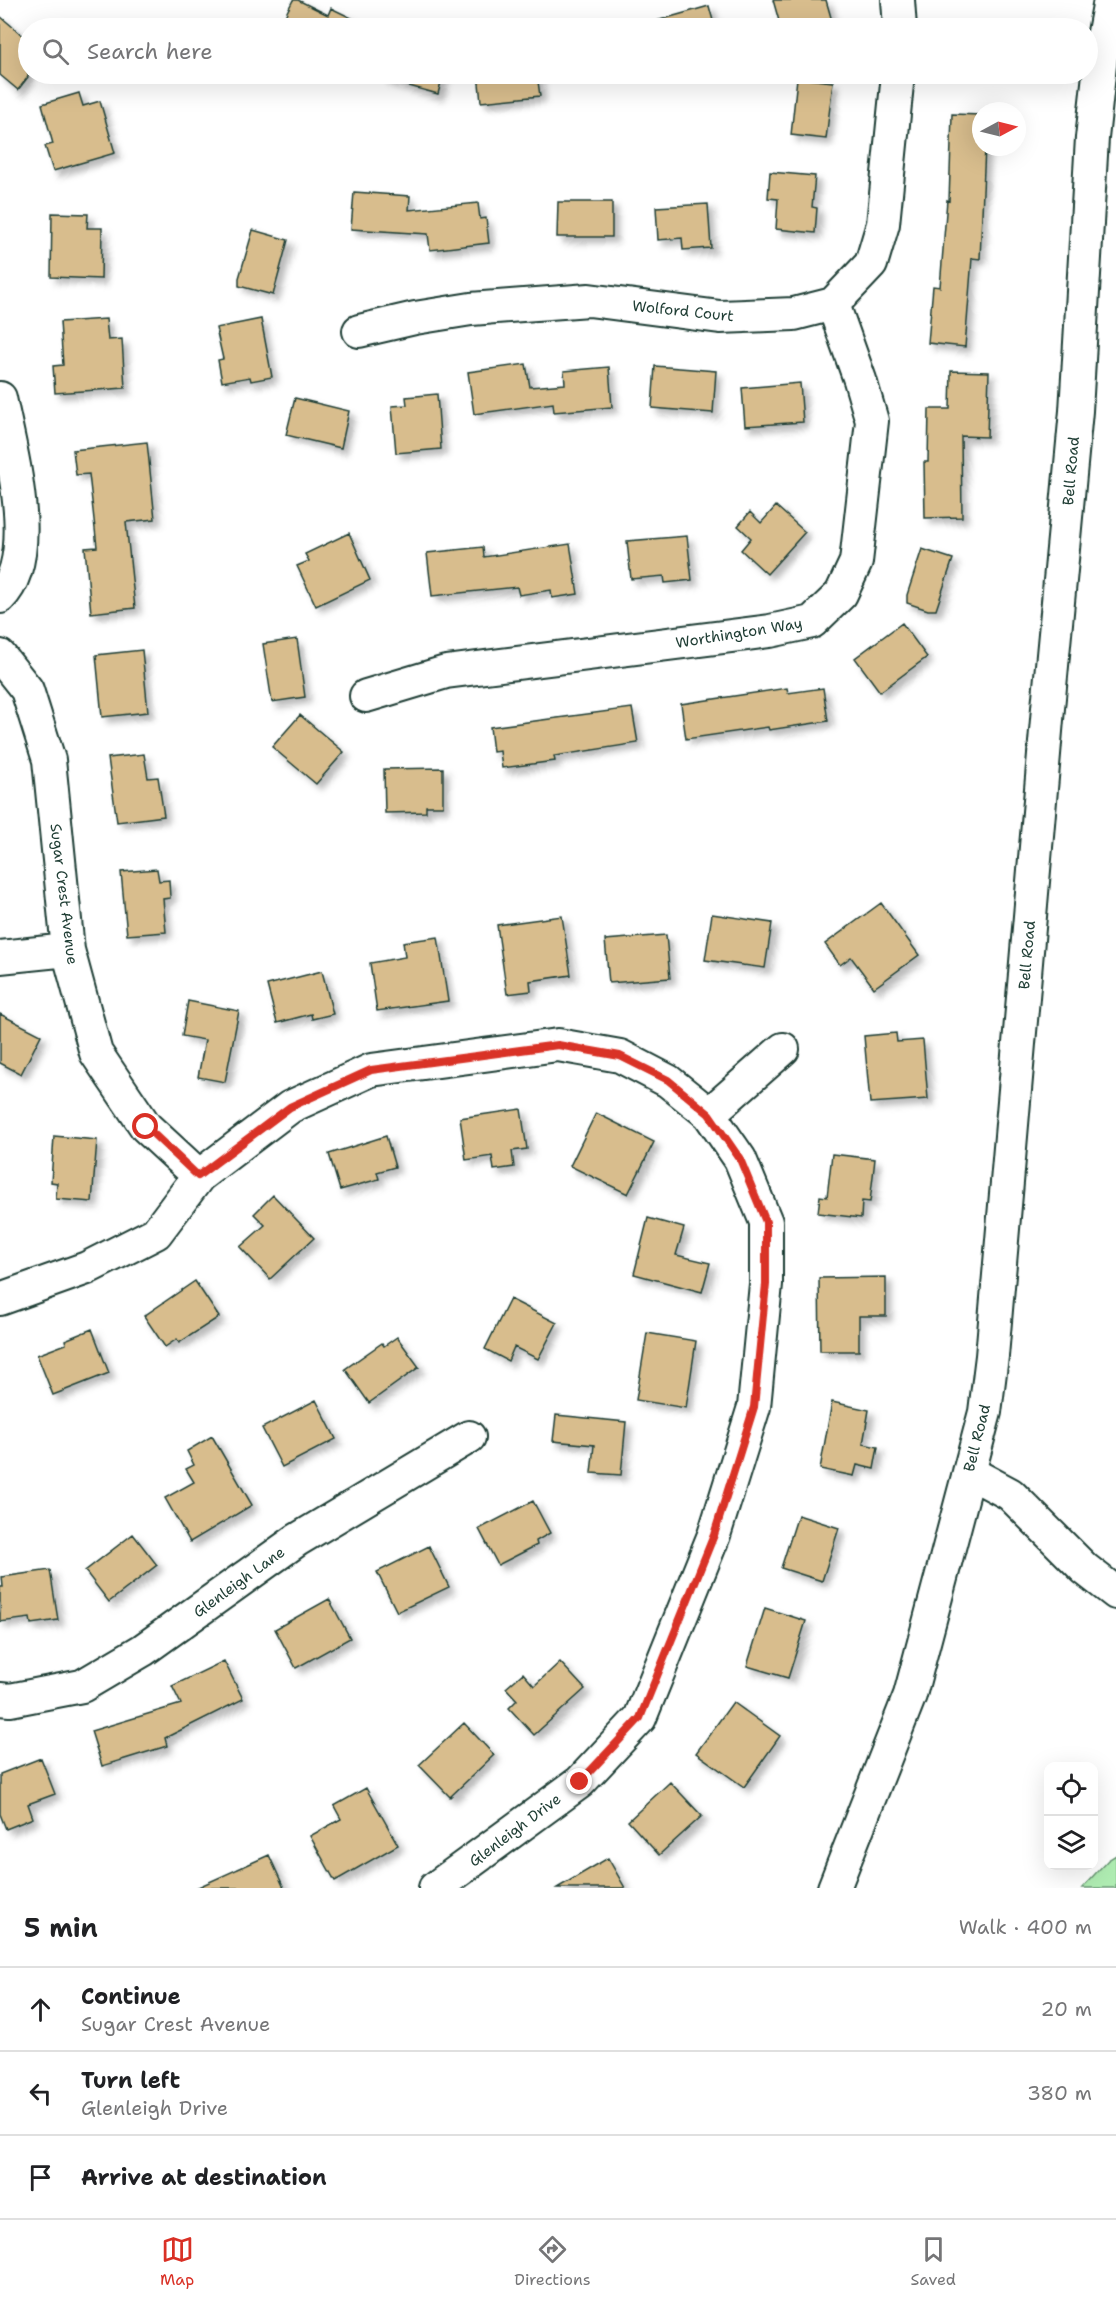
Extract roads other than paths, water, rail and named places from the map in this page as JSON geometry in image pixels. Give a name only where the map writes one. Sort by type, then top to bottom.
[{"type":"street","points":[[898,0],[899,18]]},
{"type":"street","name":"Bell Road","points":[[1098,83],[1110,0]]},
{"type":"street","points":[[833,304],[871,264],[883,224],[897,84]]},
{"type":"street","name":"Bell Road","points":[[834,1888],[910,1695],[984,1412],[992,1356],[1076,411],[1092,138],[1098,84]]},
{"type":"street","name":"Wolford Court","points":[[359,331],[415,318],[471,309],[589,300],[720,317],[794,314],[833,304]]},
{"type":"street","name":"Worthington Way","points":[[366,696],[446,672],[770,631],[812,622],[841,594],[856,562],[872,421],[833,304]]},
{"type":"street","points":[[0,398],[15,475],[21,524],[19,562],[5,592],[0,597]]},
{"type":"street","name":"Sugar Crest Avenue","points":[[0,656],[27,690],[49,760],[68,950],[96,1053],[146,1127],[198,1176]]},
{"type":"street","points":[[0,957],[68,950]]},
{"type":"street","name":"Glenleigh Drive","points":[[0,1299],[87,1268],[156,1233],[198,1176],[290,1107],[371,1070],[558,1045],[620,1056],[668,1080],[709,1114],[740,1159],[766,1222],[766,1284],[754,1407],[714,1535],[640,1718],[580,1782],[435,1888]]},
{"type":"street","points":[[709,1114],[783,1049]]},
{"type":"street","name":"Glenleigh Lane","points":[[0,1699],[10,1700],[82,1686],[143,1650],[297,1540],[469,1437]]},
{"type":"street","points":[[969,1472],[1010,1494],[1085,1569],[1116,1593]]}]
